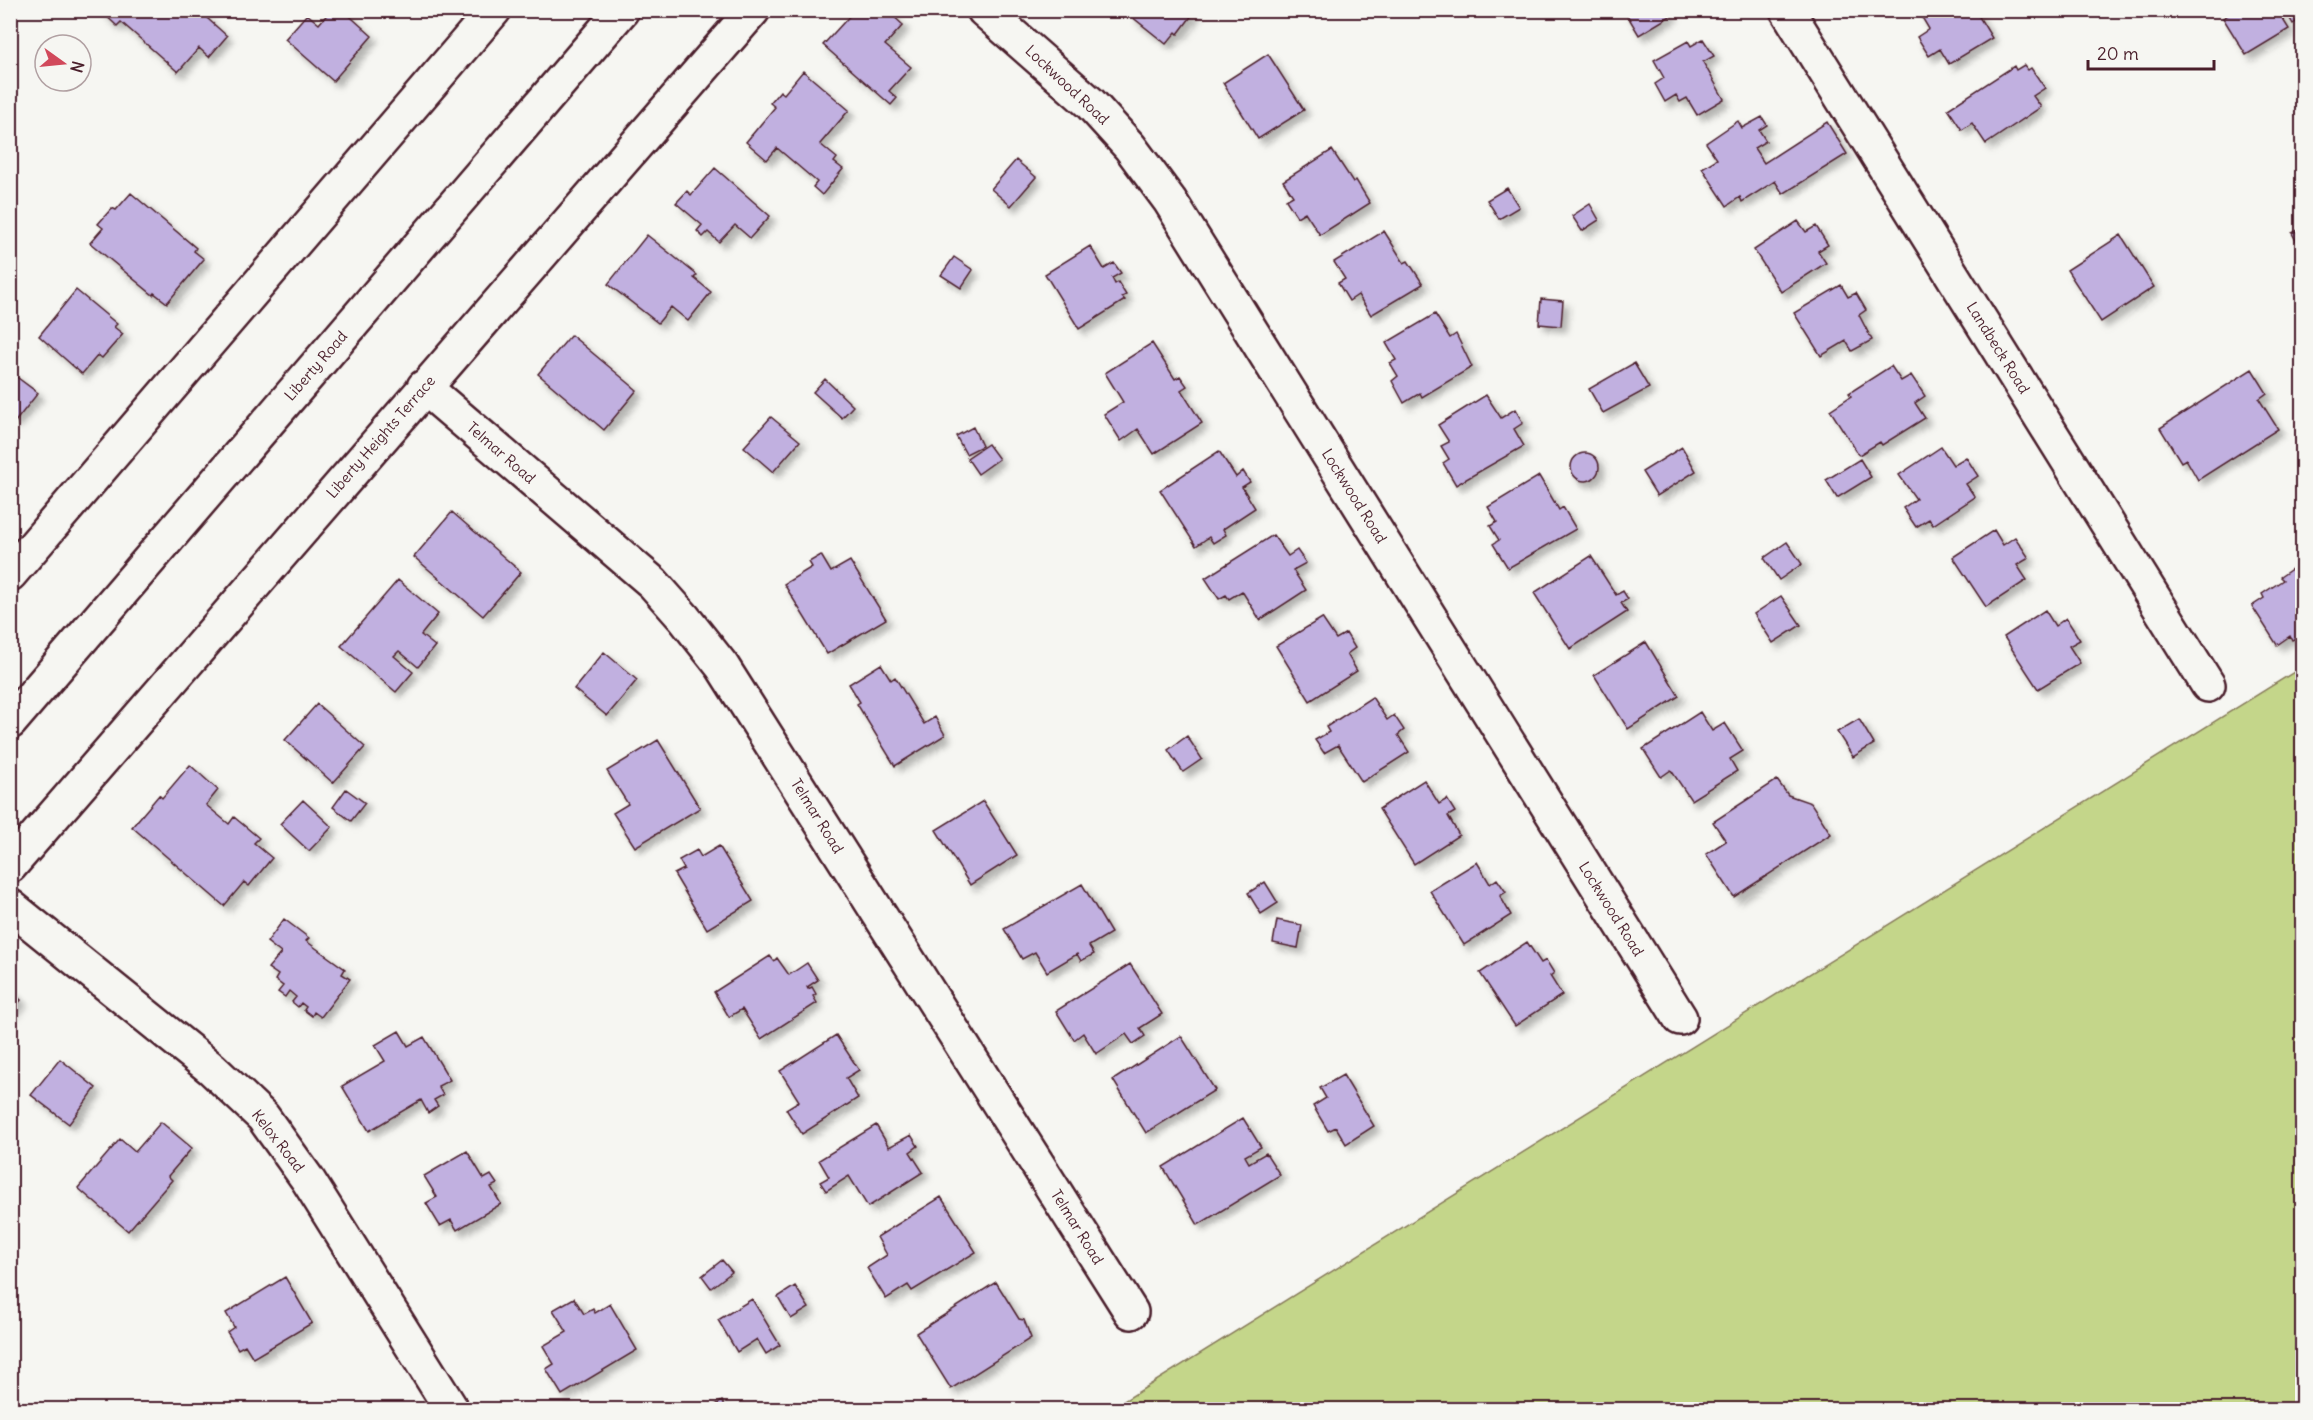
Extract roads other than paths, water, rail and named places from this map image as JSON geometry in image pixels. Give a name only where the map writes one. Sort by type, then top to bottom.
[{"type":"street","points":[[10,574],[494,10]]},
{"type":"street","name":"Liberty Road","points":[[10,722],[622,10]]},
{"type":"street","name":"Liberty Heights Terrace","points":[[10,866],[753,10]]},
{"type":"street","name":"Lockwood Road","points":[[984,10],[1090,103],[1130,147],[1170,201],[1680,1018]]},
{"type":"street","name":"Landbeck Road","points":[[1787,10],[2208,685]]},
{"type":"street","name":"Telmar Road","points":[[424,387],[653,583],[722,666],[1131,1311]]},
{"type":"street","name":"Kelox Road","points":[[10,906],[212,1070],[263,1117],[308,1180],[452,1410]]}]
